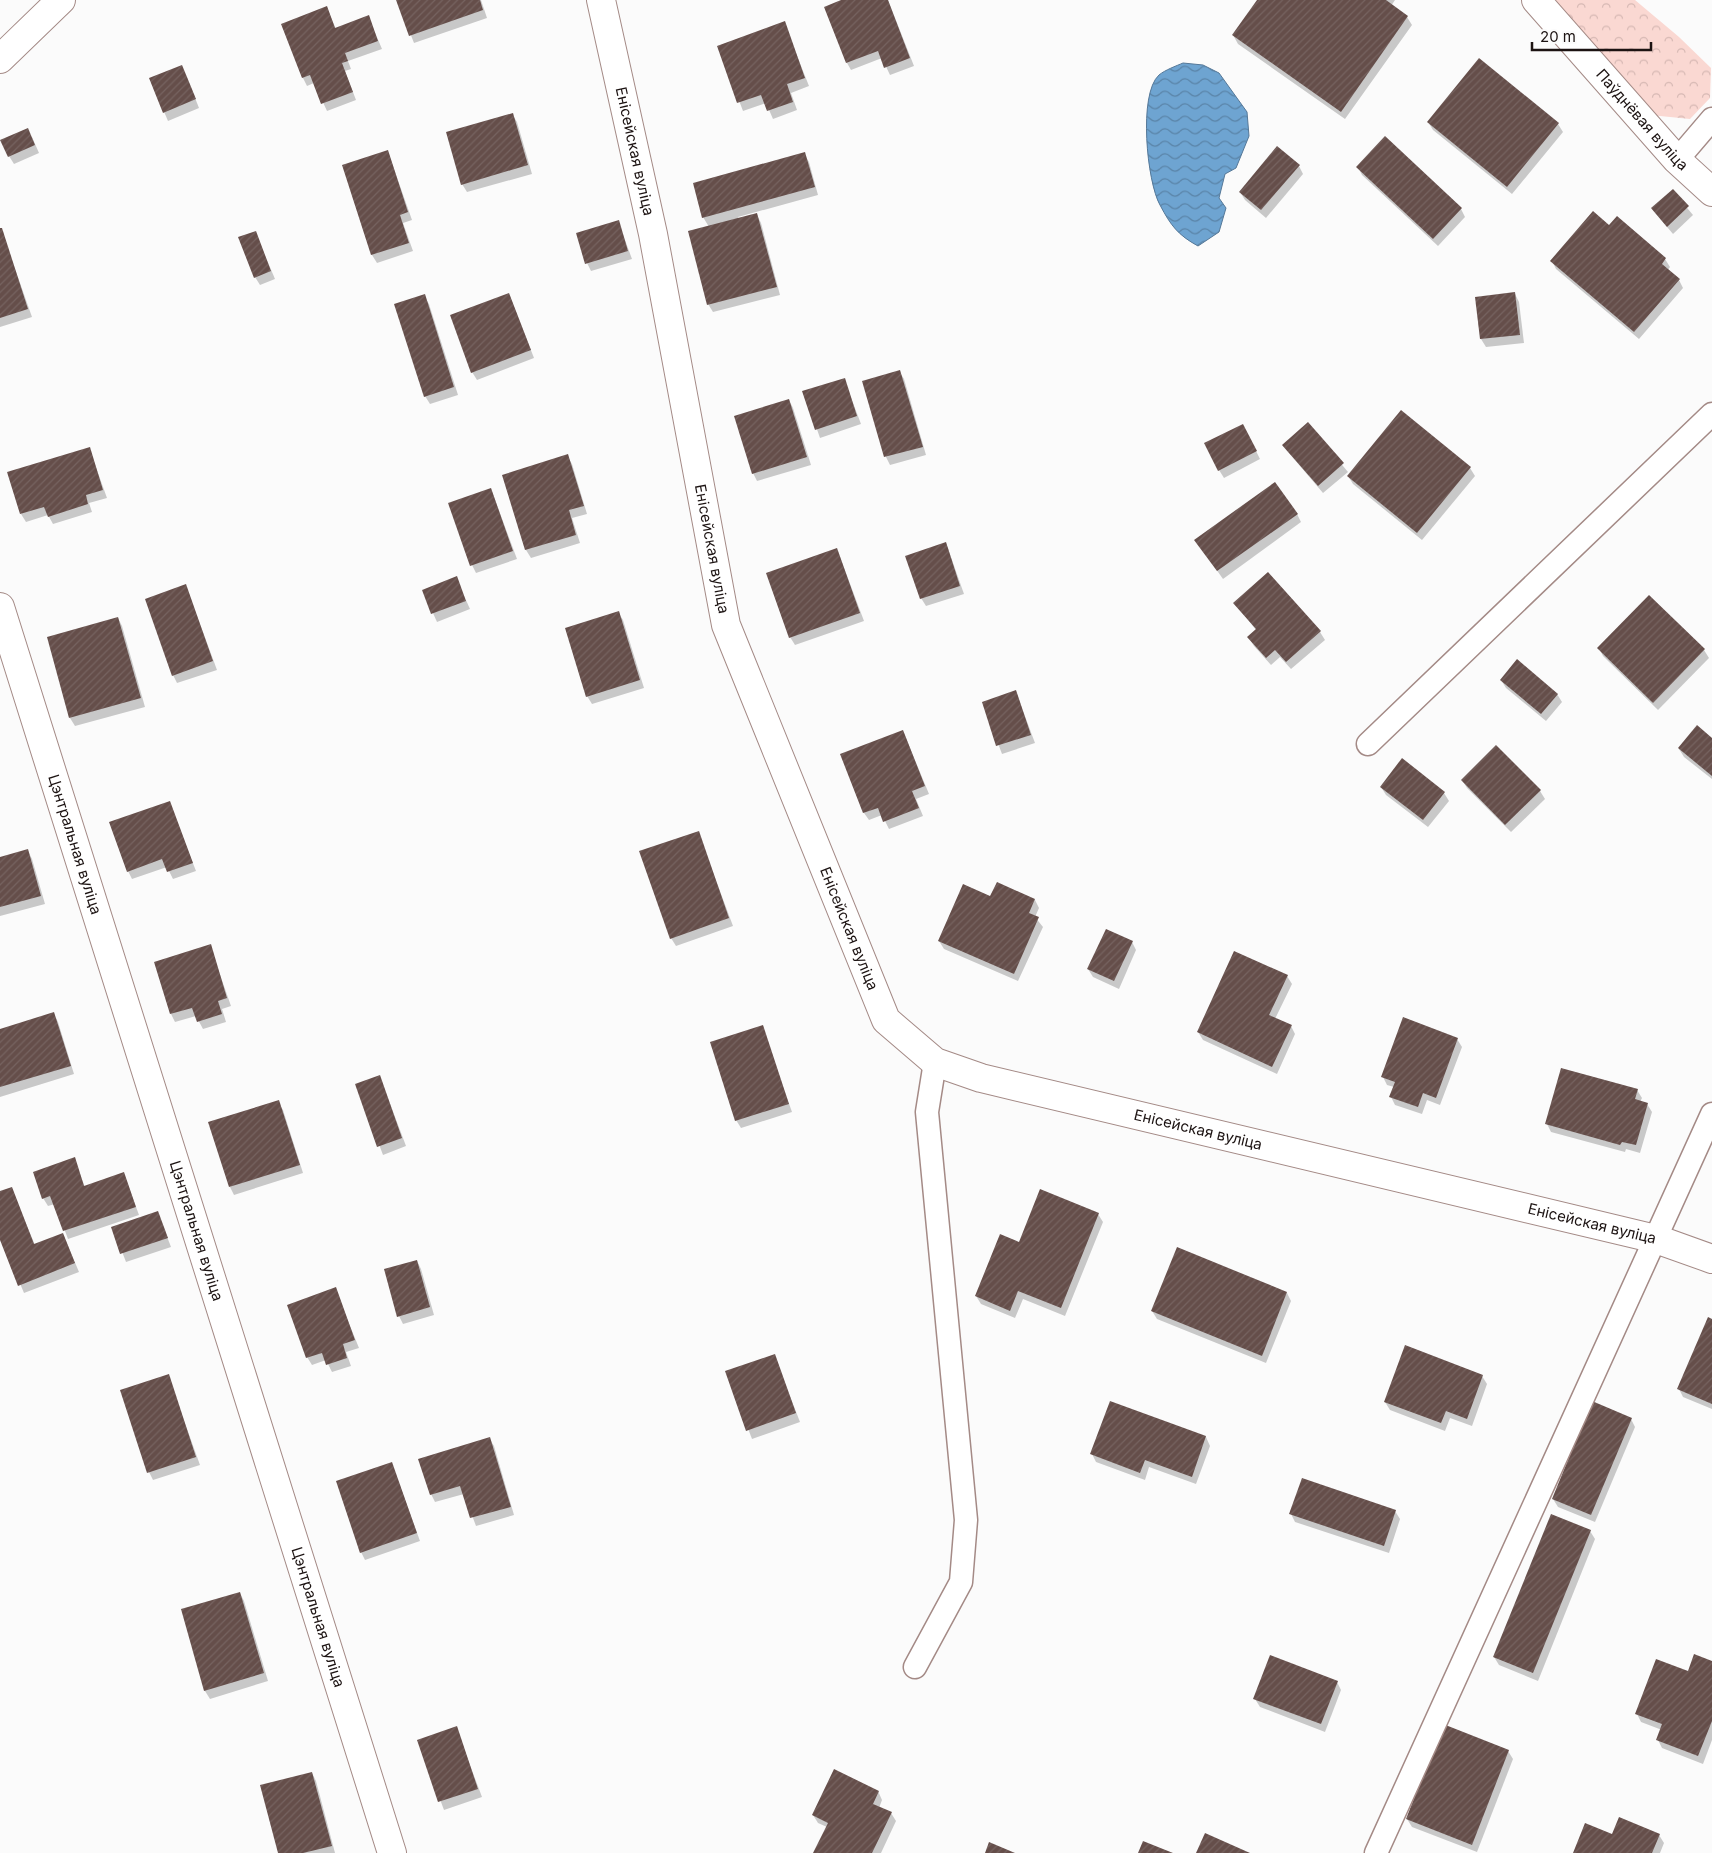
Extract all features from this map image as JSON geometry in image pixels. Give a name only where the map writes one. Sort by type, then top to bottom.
[{"type":"street","points":[[0,59],[61,0]]},
{"type":"street","name":"Енісейская вуліца","points":[[601,0],[654,234],[726,625],[886,1020],[935,1062],[981,1078],[1656,1239],[1712,1259]]},
{"type":"street","name":"Паўднёвая вуліца","points":[[1536,0],[1677,160],[1712,192]]},
{"type":"street","name":"Цэнтральная вуліца","points":[[0,608],[392,1853]]},
{"type":"lane","points":[[1677,160],[1712,118]]},
{"type":"lane","points":[[1368,744],[1712,414]]},
{"type":"lane","points":[[915,1667],[961,1582],[966,1520],[927,1112],[935,1062]]},
{"type":"lane","points":[[1376,1853],[1712,1114]]},
{"type":"green space","points":[[1550,0],[1635,0],[1679,37],[1711,68],[1710,98],[1690,119],[1650,115]]},
{"type":"water","points":[[1183,63],[1203,65],[1219,73],[1247,112],[1249,136],[1236,168],[1225,174],[1219,198],[1226,208],[1219,232],[1198,246],[1185,238],[1168,219],[1155,194],[1148,159],[1147,118],[1148,100],[1152,85],[1161,73]]},
{"type":"building","points":[[396,0],[480,0],[483,10],[409,36]]},
{"type":"building","points":[[841,0],[888,0],[910,58],[884,68],[878,51],[846,63],[824,7]]},
{"type":"building","points":[[1257,0],[1386,0],[1408,16],[1341,112],[1232,35]]},
{"type":"building","points":[[327,6],[335,28],[369,15],[378,41],[345,53],[348,61],[342,63],[353,92],[321,104],[310,75],[302,78],[281,24]]},
{"type":"building","points":[[785,21],[805,78],[787,84],[793,102],[767,111],[761,95],[737,103],[717,46]]},
{"type":"building","points":[[1479,58],[1559,123],[1507,187],[1427,122]]},
{"type":"building","points":[[182,65],[196,99],[163,113],[149,78]]},
{"type":"building","points":[[513,113],[528,165],[461,185],[446,132]]},
{"type":"building","points":[[28,128],[35,145],[8,157],[0,140]]},
{"type":"building","points":[[1385,136],[1462,208],[1433,239],[1356,167]]},
{"type":"building","points":[[1277,146],[1300,165],[1261,210],[1239,192]]},
{"type":"building","points":[[388,150],[408,212],[400,215],[409,243],[371,255],[342,165]]},
{"type":"building","points":[[805,152],[815,187],[702,218],[693,183]]},
{"type":"building","points":[[1673,189],[1689,206],[1667,227],[1651,208]]},
{"type":"building","points":[[1593,211],[1609,225],[1617,216],[1666,258],[1662,264],[1680,279],[1634,332],[1550,261]]},
{"type":"building","points":[[757,213],[777,287],[707,305],[688,231]]},
{"type":"building","points":[[619,220],[628,251],[585,264],[576,233]]},
{"type":"building","points":[[0,228],[2,228],[28,309],[0,318]]},
{"type":"building","points":[[256,231],[271,271],[254,278],[238,237]]},
{"type":"building","points":[[1515,292],[1520,335],[1480,339],[1475,297]]},
{"type":"building","points":[[509,293],[531,350],[471,373],[450,315]]},
{"type":"building","points":[[425,294],[454,387],[424,397],[394,304]]},
{"type":"building","points":[[900,370],[923,447],[884,457],[862,381]]},
{"type":"building","points":[[845,378],[857,416],[815,430],[802,391]]},
{"type":"building","points":[[789,399],[807,457],[752,474],[734,416]]},
{"type":"building","points":[[1401,410],[1471,467],[1417,533],[1347,476]]},
{"type":"building","points":[[1308,422],[1344,463],[1318,486],[1282,445]]},
{"type":"building","points":[[1243,424],[1257,451],[1218,471],[1204,443]]},
{"type":"building","points":[[90,447],[103,490],[86,495],[88,504],[48,517],[44,507],[20,514],[7,472]]},
{"type":"building","points":[[568,454],[584,506],[569,510],[576,535],[525,550],[502,475]]},
{"type":"building","points":[[1275,482],[1298,514],[1217,571],[1194,540]]},
{"type":"building","points":[[491,488],[513,551],[470,566],[448,503]]},
{"type":"building","points":[[946,542],[960,586],[920,599],[905,556]]},
{"type":"building","points":[[837,548],[860,613],[789,638],[766,573]]},
{"type":"building","points":[[1268,572],[1321,631],[1286,662],[1275,650],[1266,658],[1247,637],[1256,629],[1233,603]]},
{"type":"building","points":[[457,576],[466,601],[431,614],[422,590]]},
{"type":"building","points":[[186,584],[213,661],[172,676],[145,599]]},
{"type":"building","points":[[1649,595],[1705,649],[1653,703],[1597,648]]},
{"type":"building","points":[[619,611],[640,680],[586,697],[565,628]]},
{"type":"building","points":[[118,617],[141,698],[69,718],[47,637]]},
{"type":"building","points":[[1517,659],[1558,694],[1541,714],[1500,680]]},
{"type":"building","points":[[1016,690],[1031,735],[996,746],[982,702]]},
{"type":"building","points":[[1697,725],[1712,738],[1712,776],[1678,748]]},
{"type":"building","points":[[903,730],[925,786],[912,791],[919,808],[883,822],[878,808],[863,813],[840,754]]},
{"type":"building","points":[[1496,745],[1541,790],[1505,825],[1461,780]]},
{"type":"building","points":[[1402,758],[1445,792],[1423,820],[1380,787]]},
{"type":"building","points":[[170,801],[193,863],[167,872],[162,859],[127,872],[109,822]]},
{"type":"building","points":[[699,831],[729,918],[670,939],[639,851]]},
{"type":"building","points":[[28,849],[41,896],[0,907],[0,857]]},
{"type":"building","points":[[997,882],[1035,899],[1029,913],[1039,917],[1014,974],[938,941],[963,884],[990,896]]},
{"type":"building","points":[[1106,929],[1133,941],[1114,981],[1087,969]]},
{"type":"building","points":[[211,944],[227,998],[218,1001],[222,1014],[197,1022],[192,1008],[170,1014],[154,962]]},
{"type":"building","points":[[1234,951],[1288,975],[1269,1015],[1292,1025],[1272,1067],[1197,1032]]},
{"type":"building","points":[[54,1012],[71,1066],[0,1087],[0,1029]]},
{"type":"building","points":[[1403,1017],[1458,1038],[1436,1098],[1423,1093],[1418,1107],[1389,1097],[1395,1082],[1381,1077]]},
{"type":"building","points":[[763,1025],[789,1104],[735,1121],[710,1042]]},
{"type":"building","points":[[1561,1068],[1638,1089],[1635,1099],[1648,1103],[1636,1145],[1622,1142],[1620,1145],[1545,1124]]},
{"type":"building","points":[[380,1075],[402,1138],[377,1147],[355,1084]]},
{"type":"building","points":[[279,1100],[300,1165],[229,1187],[208,1122]]},
{"type":"building","points":[[75,1157],[84,1186],[124,1172],[136,1207],[63,1231],[50,1196],[42,1199],[33,1172]]},
{"type":"building","points":[[12,1187],[34,1244],[63,1233],[75,1263],[18,1286],[0,1240],[0,1191]]},
{"type":"building","points":[[1040,1189],[1099,1213],[1061,1308],[1018,1291],[1010,1311],[975,1296],[1000,1234],[1019,1242]]},
{"type":"building","points":[[158,1211],[168,1238],[120,1254],[111,1227]]},
{"type":"building","points":[[1177,1247],[1287,1292],[1262,1356],[1151,1311]]},
{"type":"building","points":[[417,1260],[430,1307],[397,1317],[384,1269]]},
{"type":"building","points":[[336,1287],[355,1340],[343,1344],[347,1358],[326,1365],[322,1353],[306,1358],[287,1305]]},
{"type":"building","points":[[1708,1317],[1712,1319],[1712,1404],[1677,1389]]},
{"type":"building","points":[[1405,1345],[1483,1375],[1467,1419],[1446,1411],[1441,1423],[1384,1402]]},
{"type":"building","points":[[775,1354],[796,1413],[746,1431],[725,1371]]},
{"type":"building","points":[[169,1374],[196,1457],[147,1473],[120,1390]]},
{"type":"building","points":[[1110,1401],[1206,1436],[1192,1477],[1145,1460],[1140,1473],[1090,1454]]},
{"type":"building","points":[[1592,1401],[1632,1418],[1591,1515],[1552,1499]]},
{"type":"building","points":[[490,1437],[511,1507],[470,1518],[460,1486],[430,1495],[418,1459]]},
{"type":"building","points":[[392,1462],[417,1533],[360,1553],[336,1481]]},
{"type":"building","points":[[1302,1478],[1396,1510],[1384,1546],[1289,1514]]},
{"type":"building","points":[[1551,1514],[1591,1530],[1533,1673],[1493,1657]]},
{"type":"building","points":[[240,1592],[264,1673],[204,1691],[181,1609]]},
{"type":"building","points":[[1694,1654],[1712,1661],[1712,1721],[1698,1756],[1656,1740],[1662,1724],[1635,1714],[1656,1659],[1688,1671]]},
{"type":"building","points":[[1270,1655],[1338,1681],[1321,1724],[1253,1699]]},
{"type":"building","points":[[1443,1724],[1509,1750],[1472,1845],[1406,1819]]},
{"type":"building","points":[[457,1726],[478,1789],[438,1802],[417,1740]]},
{"type":"building","points":[[834,1769],[879,1791],[873,1804],[892,1812],[872,1853],[813,1853],[828,1823],[812,1815]]},
{"type":"building","points":[[312,1772],[332,1846],[303,1853],[278,1853],[260,1785]]},
{"type":"building","points":[[1619,1817],[1660,1834],[1652,1853],[1573,1853],[1585,1823],[1612,1834]]},
{"type":"building","points":[[1205,1833],[1250,1853],[1196,1853]]},
{"type":"building","points":[[1143,1841],[1173,1853],[1138,1853]]},
{"type":"building","points":[[989,1842],[1015,1853],[985,1853]]}]
